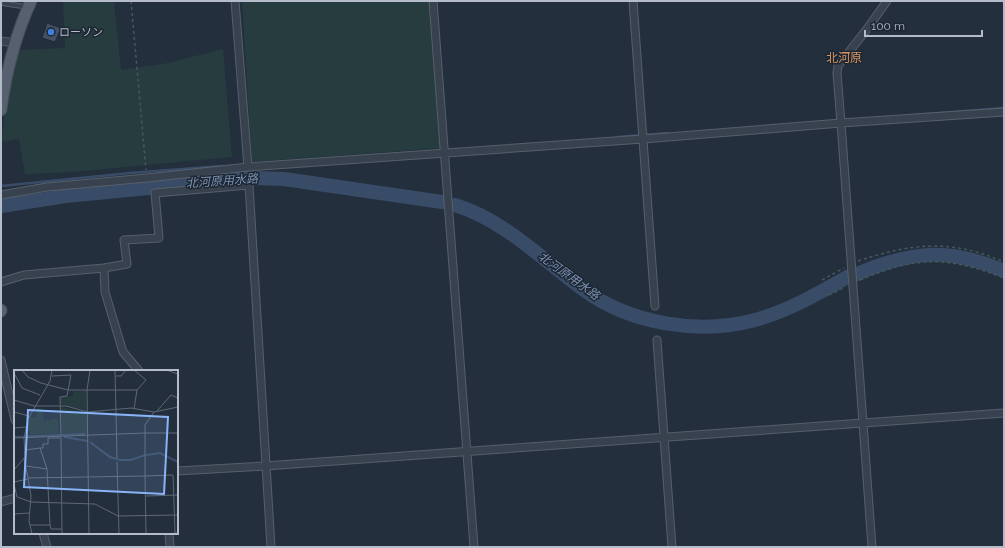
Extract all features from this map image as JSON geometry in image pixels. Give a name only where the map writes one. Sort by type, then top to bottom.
[{"type":"main road","points":[[1,110],[9,63],[30,4]]},
{"type":"street","points":[[235,1],[248,167]]},
{"type":"street","points":[[433,1],[474,547]]},
{"type":"street","points":[[633,1],[654,306]]},
{"type":"street","points":[[872,547],[837,73],[838,66],[868,29],[887,1]]},
{"type":"street","points":[[1,41],[15,43]]},
{"type":"street","points":[[1,195],[47,187],[248,167],[1004,112]]},
{"type":"street","points":[[1,282],[24,275],[104,268],[127,264],[124,240],[159,238],[155,193],[249,185],[271,547]]},
{"type":"street","points":[[104,268],[105,292],[123,352],[138,370]]},
{"type":"street","points":[[657,340],[672,547]]},
{"type":"street","points":[[1,360],[13,402]]},
{"type":"street","points":[[178,471],[1004,413]]},
{"type":"street","points":[[1,502],[14,498]]},
{"type":"street","points":[[43,534],[47,547]]},
{"type":"street","points":[[169,534],[170,547]]},
{"type":"lane","points":[[1,3],[30,4]]},
{"type":"path","points":[[131,1],[147,178]]},
{"type":"path","points":[[822,280],[850,264],[888,252],[910,248],[933,246],[960,248],[982,253],[1004,262]]},
{"type":"path","points":[[830,295],[877,272],[929,261],[945,261],[966,265],[1004,278]]},
{"type":"green space","points":[[63,1],[114,1],[121,70],[168,63],[223,49],[232,157],[72,172],[25,174],[19,139],[1,142],[8,88],[16,50],[65,48]]},
{"type":"green space","points":[[242,1],[428,1],[431,6],[442,148],[252,162]]},
{"type":"building","points":[[47,23],[61,28],[55,42],[42,38]]},
{"type":"waterway","points":[[913,115],[1004,108]]},
{"type":"waterway","points":[[618,137],[668,133]]},
{"type":"waterway","points":[[1,186],[130,173],[222,166]]},
{"type":"waterway","name":"北河原用水路","points":[[1,206],[66,196],[251,178],[284,179],[442,202]]},
{"type":"waterway","name":"北河原用水路","points":[[455,205],[473,212],[507,231],[584,290],[603,302],[623,311],[666,323],[689,326],[711,326],[755,320],[791,307],[849,276]]},
{"type":"waterway","name":"北河原用水路","points":[[857,274],[895,260],[930,255],[948,255],[965,258],[984,263],[1004,271]]},
{"type":"place","name":"ローソン","points":[[51,32]]},
{"type":"district","name":"北河原","points":[[844,58]]}]
